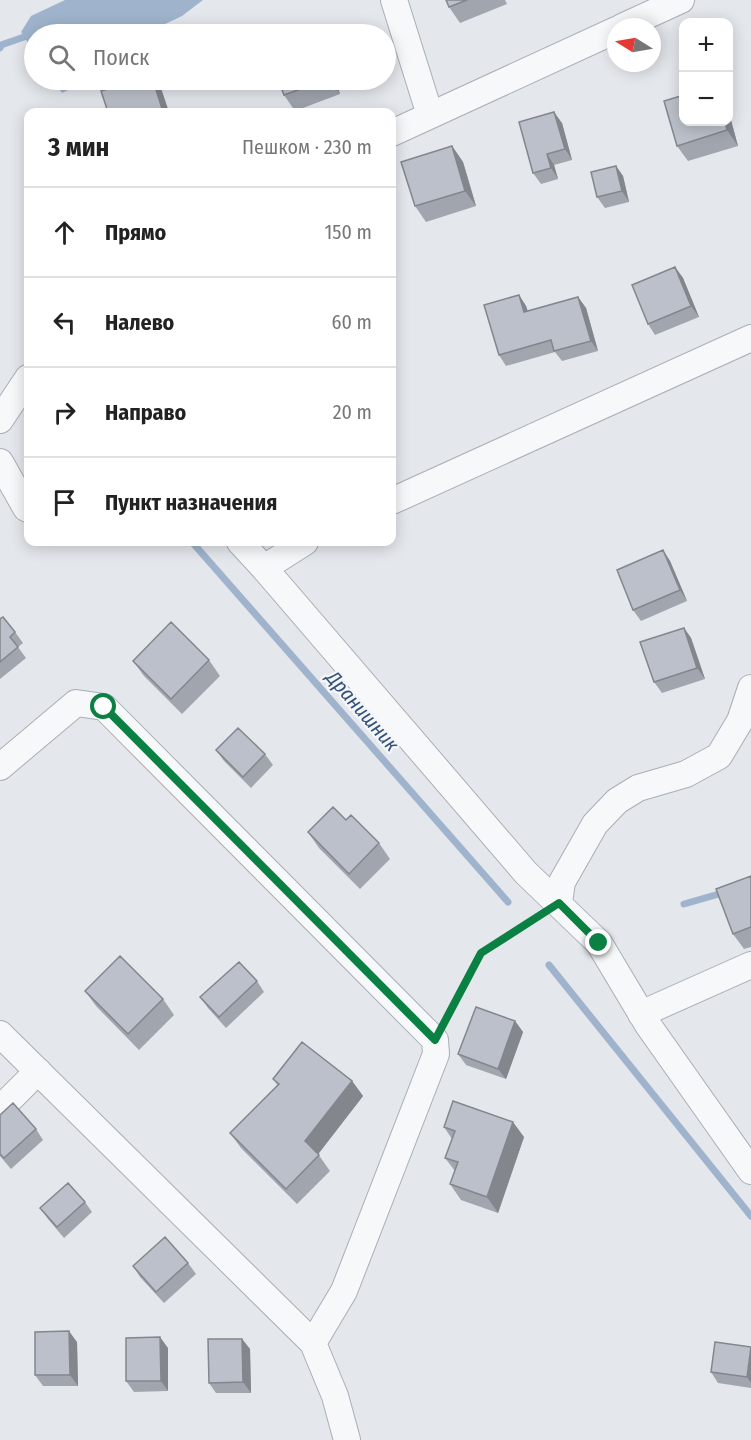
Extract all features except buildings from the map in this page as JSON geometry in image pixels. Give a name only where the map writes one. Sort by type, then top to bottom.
[{"type":"street","points":[[394,0],[430,115]]},
{"type":"street","points":[[642,18],[681,0]]},
{"type":"street","points":[[396,131],[607,34]]},
{"type":"street","points":[[396,499],[751,338]]},
{"type":"street","points":[[0,420],[24,384]]},
{"type":"street","points":[[0,462],[24,504]]},
{"type":"street","points":[[244,546],[526,873],[599,943],[641,1014],[751,1171]]},
{"type":"street","points":[[264,567],[298,546]]},
{"type":"street","points":[[559,903],[562,882],[595,824],[617,801],[638,788],[686,774],[719,756],[740,721],[751,688]]},
{"type":"street","points":[[0,766],[76,703],[104,707],[435,1040],[436,1054],[344,1291],[313,1343]]},
{"type":"street","points":[[641,1014],[751,965]]},
{"type":"street","points":[[0,1034],[313,1343],[335,1396],[347,1440]]},
{"type":"street","points":[[0,1109],[38,1071]]},
{"type":"path","points":[[435,1040],[481,953],[559,903]]},
{"type":"water","points":[[65,0],[203,0],[182,16],[165,24],[26,24],[31,16]]},
{"type":"waterway","points":[[0,48],[1,45],[24,37]]},
{"type":"waterway","name":"Дранишник","points":[[196,546],[508,902]]},
{"type":"waterway","points":[[684,904],[726,892]]},
{"type":"waterway","points":[[549,965],[751,1216]]},
{"type":"route","points":[[104,707],[435,1040],[481,953],[559,903],[599,943]]}]
